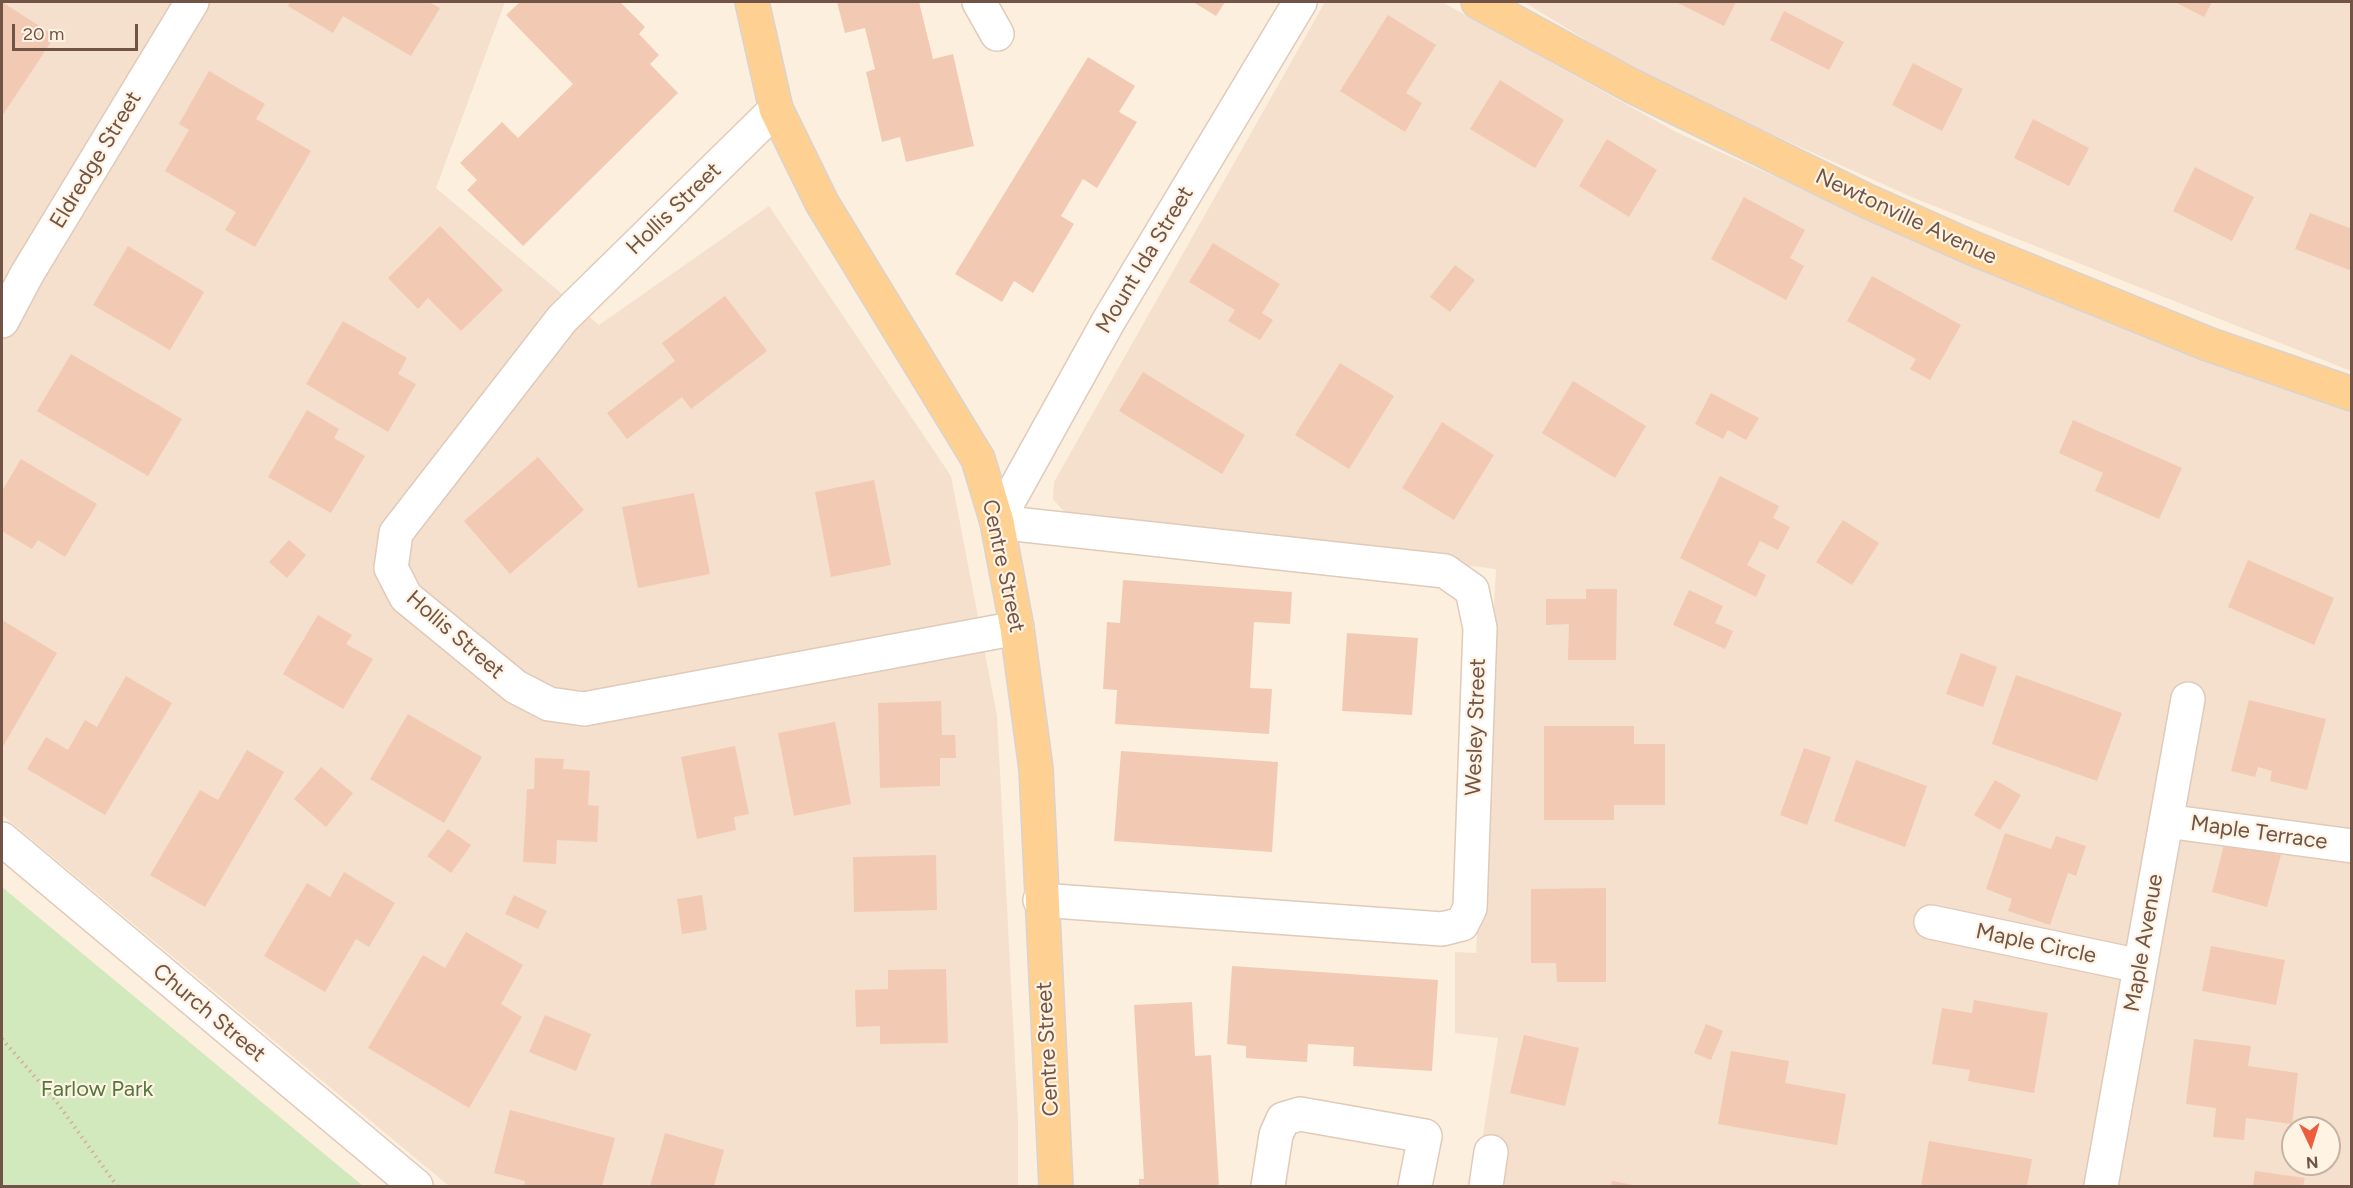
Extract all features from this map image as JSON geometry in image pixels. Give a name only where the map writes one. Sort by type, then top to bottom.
[{"type":"main road","name":"Centre Street","points":[[753,2],[776,109],[822,203],[978,459],[997,522],[1017,628],[1036,769],[1040,900],[1056,1186]]},
{"type":"main road","name":"Newtonville Avenue","points":[[1478,2],[1632,86],[1857,196],[1970,247],[2208,344],[2352,394]]},
{"type":"street","name":"Eldredge Street","points":[[2,321],[27,274],[192,2]]},
{"type":"street","points":[[980,2],[997,34]]},
{"type":"street","name":"Mount Ida Street","points":[[997,522],[1108,322],[1300,2]]},
{"type":"street","name":"Hollis Street","points":[[776,109],[561,319],[396,533],[391,568],[406,597],[516,687],[549,704],[584,709],[1017,628]]},
{"type":"street","name":"Wesley Street","points":[[997,522],[1445,571],[1472,590],[1480,628],[1470,908],[1462,924],[1442,928],[1040,900]]},
{"type":"street","name":"Maple Avenue","points":[[2101,1186],[2188,699]]},
{"type":"street","name":"Maple Terrace","points":[[2166,821],[2352,846]]},
{"type":"street","name":"Church Street","points":[[2,839],[416,1186]]},
{"type":"street","name":"Maple Circle","points":[[1931,922],[2140,966]]},
{"type":"street","points":[[1268,1186],[1276,1135],[1283,1119],[1300,1114],[1425,1136],[1415,1186]]},
{"type":"street","points":[[1486,1186],[1491,1152]]},
{"type":"path","points":[[2,1039],[56,1101],[117,1186]]},
{"type":"shaded area","points":[[2,2],[505,2],[436,188],[599,325],[769,206],[951,476],[997,716],[1018,1118],[1018,1186],[449,1186],[2,815]]},
{"type":"shaded area","points":[[1325,2],[1442,2],[1676,132],[1965,262],[2351,410],[2351,1186],[1475,1186],[1498,1038],[1455,1033],[1455,952],[1476,953],[1496,569],[1068,516],[1053,499],[1054,482]]},
{"type":"shaded area","points":[[1524,2],[2351,2],[2351,371],[1914,198],[1653,81]]},
{"type":"green space","name":"Farlow Park","points":[[2,887],[363,1186],[2,1186]]},
{"type":"building","points":[[2,2],[55,36],[2,116]]},
{"type":"building","points":[[290,2],[429,2],[440,8],[411,56],[343,16],[333,33],[288,6]]},
{"type":"building","points":[[520,2],[620,2],[645,27],[639,34],[659,55],[650,64],[678,93],[523,246],[467,190],[477,180],[460,163],[502,122],[518,138],[573,84],[506,15]]},
{"type":"building","points":[[837,2],[919,2],[933,59],[953,54],[974,146],[906,162],[900,137],[882,142],[866,72],[875,69],[865,28],[845,33]]},
{"type":"building","points":[[1193,2],[1225,2],[1216,16]]},
{"type":"building","points":[[1676,2],[1736,2],[1724,26]]},
{"type":"building","points":[[2175,2],[2212,2],[2204,17]]},
{"type":"building","points":[[1784,11],[1844,42],[1829,70],[1770,40]]},
{"type":"building","points":[[1388,15],[1436,45],[1406,93],[1422,103],[1405,132],[1340,91]]},
{"type":"building","points":[[1088,57],[1135,86],[1119,112],[1137,122],[1097,188],[1083,179],[1061,216],[1074,224],[1033,293],[1014,281],[1002,302],[955,274]]},
{"type":"building","points":[[1913,63],[1963,89],[1942,131],[1892,105]]},
{"type":"building","points":[[209,71],[265,104],[256,119],[311,151],[255,247],[225,230],[236,212],[165,171],[189,130],[179,124]]},
{"type":"building","points":[[1500,80],[1564,120],[1535,168],[1470,129]]},
{"type":"building","points":[[2033,119],[2089,148],[2069,186],[2014,158]]},
{"type":"building","points":[[1607,139],[1657,170],[1629,217],[1579,186]]},
{"type":"building","points":[[2195,167],[2254,197],[2232,241],[2173,211]]},
{"type":"building","points":[[1744,197],[1805,230],[1790,258],[1804,266],[1786,300],[1711,259]]},
{"type":"building","points":[[2310,213],[2352,229],[2352,271],[2295,249]]},
{"type":"building","points":[[440,226],[503,290],[461,331],[428,298],[418,309],[388,278]]},
{"type":"building","points":[[1213,243],[1280,284],[1262,313],[1273,320],[1260,340],[1228,321],[1235,310],[1189,282]]},
{"type":"building","points":[[128,246],[204,292],[170,350],[93,305]]},
{"type":"building","points":[[1455,265],[1475,280],[1450,312],[1430,297]]},
{"type":"building","points":[[1872,276],[1961,325],[1930,380],[1910,369],[1916,359],[1847,321]]},
{"type":"building","points":[[725,296],[767,351],[691,409],[682,397],[627,439],[607,413],[675,361],[662,343]]},
{"type":"building","points":[[343,321],[407,358],[398,374],[416,384],[388,432],[306,384]]},
{"type":"building","points":[[71,354],[182,419],[148,476],[37,411]]},
{"type":"building","points":[[1340,363],[1394,396],[1349,469],[1295,435]]},
{"type":"building","points":[[1143,372],[1245,435],[1222,474],[1119,411]]},
{"type":"building","points":[[1573,381],[1646,426],[1615,478],[1542,433]]},
{"type":"building","points":[[1711,393],[1759,418],[1746,440],[1728,430],[1723,439],[1695,424]]},
{"type":"building","points":[[307,410],[339,429],[334,438],[365,456],[331,513],[268,477]]},
{"type":"building","points":[[2073,420],[2182,468],[2159,519],[2095,491],[2103,473],[2059,453]]},
{"type":"building","points":[[1442,422],[1494,455],[1454,520],[1402,488]]},
{"type":"building","points":[[538,457],[584,510],[510,574],[464,521]]},
{"type":"building","points":[[21,459],[97,504],[65,557],[38,540],[32,549],[2,531],[2,491]]},
{"type":"building","points":[[1720,476],[1779,506],[1773,518],[1790,527],[1778,550],[1760,541],[1747,565],[1766,575],[1756,597],[1680,558]]},
{"type":"building","points":[[874,480],[891,565],[831,577],[815,492]]},
{"type":"building","points":[[694,493],[710,574],[638,588],[622,507]]},
{"type":"building","points":[[1843,520],[1879,543],[1852,585],[1816,562]]},
{"type":"building","points":[[289,540],[306,555],[287,578],[269,562]]},
{"type":"building","points":[[2248,560],[2334,598],[2314,645],[2228,607]]},
{"type":"building","points":[[1123,580],[1292,592],[1290,624],[1254,622],[1250,688],[1272,689],[1269,734],[1115,724],[1117,690],[1103,689],[1107,622],[1120,623]]},
{"type":"building","points":[[1586,589],[1617,589],[1616,660],[1568,660],[1569,624],[1546,625],[1546,599],[1586,599]]},
{"type":"building","points":[[1689,590],[1723,606],[1715,623],[1733,631],[1725,649],[1673,625]]},
{"type":"building","points":[[318,615],[352,635],[346,644],[373,659],[343,709],[283,674]]},
{"type":"building","points":[[2,620],[57,653],[2,748]]},
{"type":"building","points":[[1347,633],[1418,638],[1412,715],[1342,711]]},
{"type":"building","points":[[1961,653],[1997,667],[1983,707],[1946,694]]},
{"type":"building","points":[[2016,675],[2122,713],[2097,781],[1992,744]]},
{"type":"building","points":[[126,676],[172,703],[105,815],[27,769],[46,737],[68,750],[85,720],[97,727]]},
{"type":"building","points":[[2249,700],[2326,719],[2307,790],[2270,781],[2272,771],[2258,767],[2255,777],[2231,771]]},
{"type":"building","points":[[941,701],[942,735],[955,735],[956,758],[940,758],[940,786],[880,788],[878,703]]},
{"type":"building","points":[[408,714],[482,757],[444,823],[370,779]]},
{"type":"building","points":[[835,722],[851,804],[794,816],[778,733]]},
{"type":"building","points":[[1544,726],[1634,726],[1634,744],[1665,744],[1665,805],[1614,805],[1614,820],[1544,820]]},
{"type":"building","points":[[735,746],[749,814],[734,817],[736,830],[697,839],[681,757]]},
{"type":"building","points":[[1804,748],[1831,757],[1807,825],[1780,815]]},
{"type":"building","points":[[247,750],[284,772],[205,907],[150,875],[200,790],[218,800]]},
{"type":"building","points":[[1121,751],[1278,762],[1272,852],[1114,841]]},
{"type":"building","points":[[535,758],[564,759],[563,769],[590,771],[588,805],[599,806],[597,842],[557,840],[556,864],[523,862],[527,789],[534,789]]},
{"type":"building","points":[[1856,760],[1927,786],[1905,847],[1834,821]]},
{"type":"building","points":[[321,767],[353,793],[326,827],[294,799]]},
{"type":"building","points":[[1995,780],[2021,795],[2000,830],[1974,815]]},
{"type":"building","points":[[448,829],[471,845],[451,873],[427,856]]},
{"type":"building","points":[[2005,833],[2051,849],[2056,836],[2086,846],[2076,876],[2068,873],[2050,925],[2008,911],[2012,899],[1986,889]]},
{"type":"building","points":[[2225,841],[2281,855],[2267,907],[2212,892]]},
{"type":"building","points":[[936,855],[937,910],[854,912],[853,857]]},
{"type":"building","points":[[344,872],[395,903],[369,947],[356,939],[325,992],[264,956],[307,883],[330,897]]},
{"type":"building","points":[[1606,888],[1606,982],[1557,982],[1556,963],[1531,963],[1531,889]]},
{"type":"building","points":[[514,895],[547,911],[538,929],[505,914]]},
{"type":"building","points":[[702,895],[707,930],[682,934],[677,899]]},
{"type":"building","points":[[466,932],[523,965],[501,1004],[522,1017],[469,1108],[368,1048],[423,955],[445,968]]},
{"type":"building","points":[[2211,946],[2285,960],[2276,1005],[2202,991]]},
{"type":"building","points":[[1232,966],[1438,980],[1432,1071],[1353,1066],[1354,1047],[1308,1044],[1307,1062],[1246,1058],[1246,1046],[1227,1044]]},
{"type":"building","points":[[946,969],[948,1043],[880,1044],[880,1026],[856,1027],[855,990],[888,989],[888,970]]},
{"type":"building","points":[[1974,1000],[2048,1013],[2034,1093],[1968,1081],[1970,1070],[1932,1064],[1942,1008],[1972,1013]]},
{"type":"building","points":[[1192,1002],[1195,1056],[1211,1055],[1219,1186],[1139,1186],[1139,1179],[1144,1179],[1134,1005]]},
{"type":"building","points":[[545,1015],[591,1034],[576,1071],[529,1052]]},
{"type":"building","points":[[1706,1024],[1723,1031],[1711,1060],[1694,1053]]},
{"type":"building","points":[[1524,1035],[1579,1048],[1565,1106],[1510,1093]]},
{"type":"building","points":[[2194,1039],[2251,1046],[2248,1066],[2298,1073],[2293,1116],[2281,1116],[2281,1123],[2246,1118],[2244,1140],[2213,1137],[2216,1108],[2186,1104]]},
{"type":"building","points":[[1731,1051],[1789,1061],[1785,1083],[1846,1094],[1837,1145],[1718,1124]]},
{"type":"building","points":[[510,1110],[615,1138],[602,1186],[524,1186],[525,1181],[494,1173]]},
{"type":"building","points":[[665,1133],[724,1150],[714,1186],[650,1186]]},
{"type":"building","points":[[1929,1141],[2032,1159],[2027,1186],[1921,1186]]},
{"type":"building","points":[[2255,1171],[2305,1178],[2303,1186],[2253,1186]]},
{"type":"building","points":[[1612,1181],[1633,1185],[1633,1186],[1611,1186]]}]
